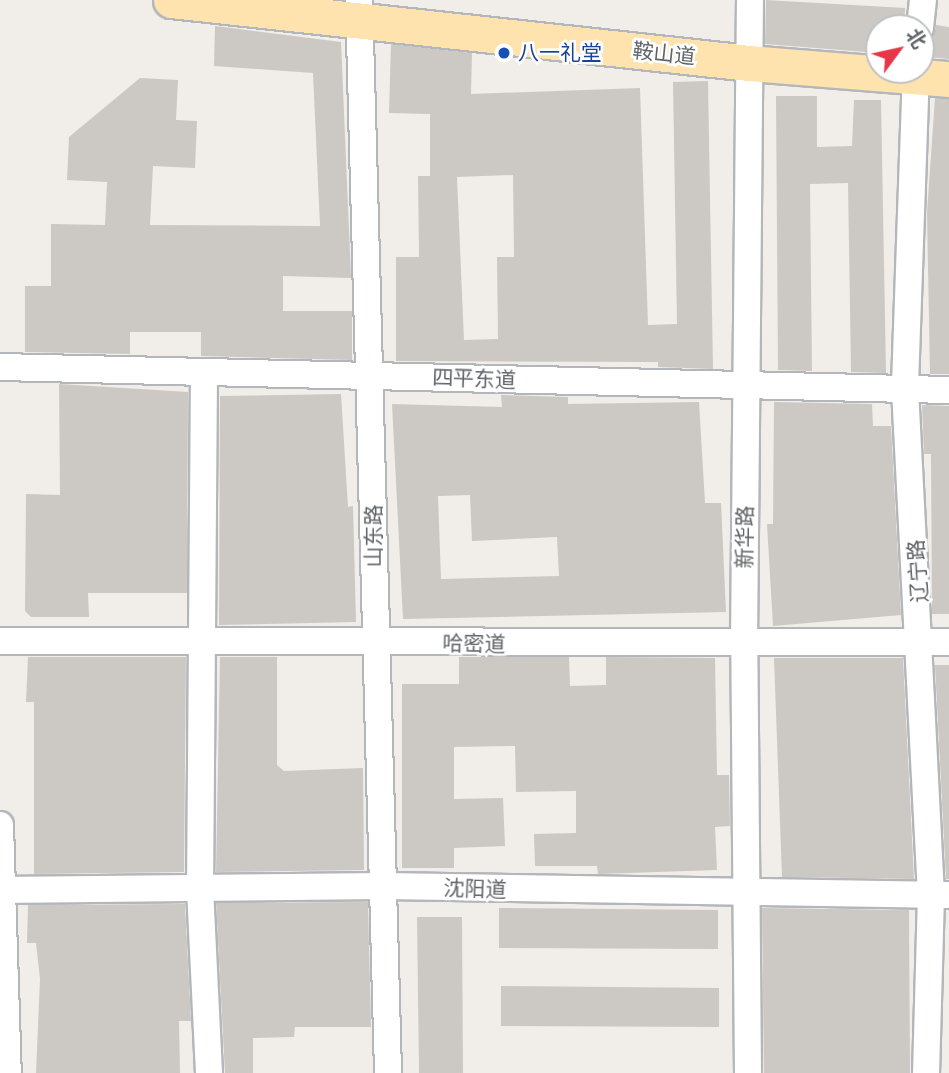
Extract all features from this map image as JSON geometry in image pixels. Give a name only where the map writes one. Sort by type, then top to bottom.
[{"type":"main road","name":"鞍山道","points":[[171,0],[358,10],[749,63],[865,71]]},
{"type":"street","name":"新华路","points":[[748,1073],[744,644],[750,0]]},
{"type":"street","name":"山东路","points":[[358,10],[374,376],[374,638],[388,1073]]},
{"type":"street","name":"辽宁路","points":[[926,84],[905,390],[936,642],[940,895],[926,1073]]},
{"type":"street","name":"四平东道","points":[[0,367],[949,390]]},
{"type":"street","points":[[204,373],[200,889],[209,1073]]},
{"type":"street","name":"哈密道","points":[[0,641],[202,637],[374,638],[452,645],[936,642]]},
{"type":"street","points":[[0,825],[8,1073]]},
{"type":"street","name":"沈阳道","points":[[1,890],[384,886],[747,897],[940,895]]},
{"type":"building","points":[[766,0],[905,8],[905,14],[865,14],[865,52],[765,44]]},
{"type":"building","points":[[936,25],[949,27],[949,59],[935,58]]},
{"type":"building","points":[[215,26],[341,42],[351,278],[283,276],[283,311],[352,311],[352,360],[201,356],[201,332],[130,332],[130,354],[25,352],[25,286],[51,286],[51,224],[105,225],[107,182],[67,180],[69,137],[140,78],[178,80],[176,120],[197,121],[195,168],[153,166],[150,225],[320,226],[313,73],[214,66]]},
{"type":"building","points":[[391,44],[472,53],[471,94],[640,88],[648,325],[677,324],[673,82],[708,81],[713,369],[658,367],[658,362],[396,361],[396,257],[419,257],[418,176],[430,176],[430,114],[389,113]],"holes":[[[513,175],[514,257],[497,257],[498,339],[464,340],[457,177]]]},
{"type":"building","points":[[776,96],[817,96],[817,147],[852,146],[854,100],[881,100],[886,373],[851,372],[848,183],[810,184],[812,371],[778,370]]},
{"type":"building","points":[[935,98],[949,99],[949,374],[930,374],[927,213]]},
{"type":"building","points":[[59,384],[188,392],[187,593],[88,593],[89,617],[31,617],[25,611],[26,494],[60,495]]},
{"type":"building","points":[[341,394],[348,507],[353,506],[356,622],[219,625],[220,396]]},
{"type":"building","points":[[501,395],[568,397],[568,404],[699,402],[705,503],[721,503],[726,612],[403,619],[392,404],[502,407]],"holes":[[[470,495],[472,541],[557,537],[559,576],[441,579],[438,496]]]},
{"type":"building","points":[[774,402],[872,404],[873,426],[891,426],[901,615],[773,626],[767,524],[773,524]]},
{"type":"building","points":[[922,405],[949,406],[949,614],[932,614],[931,454],[924,454]]},
{"type":"building","points":[[28,657],[186,657],[184,872],[34,874],[34,702],[26,702]]},
{"type":"building","points":[[220,657],[277,657],[277,765],[284,771],[363,768],[364,870],[216,872]]},
{"type":"building","points":[[459,657],[569,657],[570,686],[606,685],[606,657],[715,658],[717,775],[729,775],[730,826],[715,827],[717,870],[598,874],[597,866],[535,866],[534,834],[576,833],[576,791],[516,792],[515,746],[454,747],[454,799],[503,798],[505,846],[454,848],[454,868],[402,868],[402,684],[459,684]]},
{"type":"building","points":[[774,658],[903,658],[914,879],[782,877]]},
{"type":"building","points":[[935,665],[949,665],[949,879],[946,879]]},
{"type":"building","points":[[368,902],[371,1027],[295,1027],[294,1037],[253,1038],[253,1073],[225,1073],[216,903]]},
{"type":"building","points":[[185,904],[191,1021],[179,1021],[180,1073],[36,1073],[40,979],[36,943],[27,943],[28,905]]},
{"type":"building","points":[[499,908],[718,910],[718,949],[499,948]]},
{"type":"building","points":[[762,908],[909,910],[910,1073],[764,1073]]},
{"type":"building","points":[[417,917],[462,917],[463,1073],[419,1073]]},
{"type":"building","points":[[501,986],[719,988],[719,1027],[501,1026]]},
{"type":"place","name":"八一礼堂","points":[[504,53]]}]
